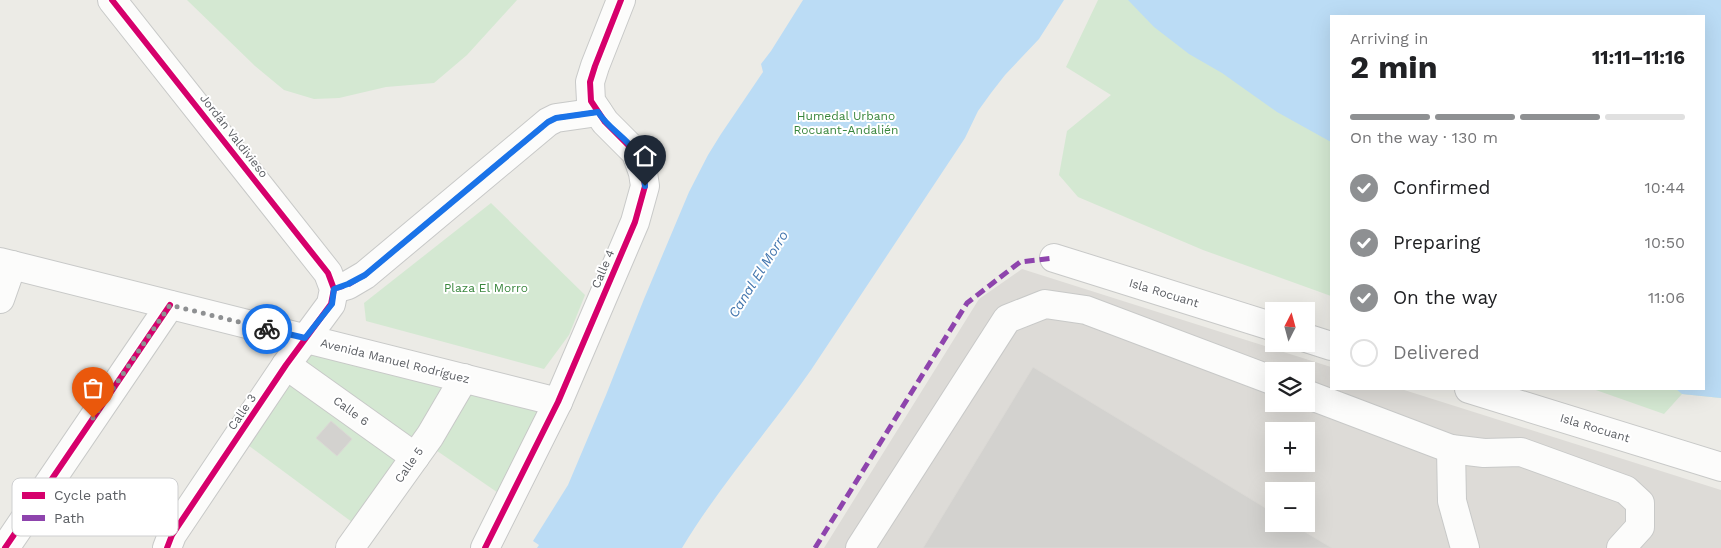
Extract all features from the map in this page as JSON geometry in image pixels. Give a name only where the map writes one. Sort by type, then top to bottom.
[{"type":"street","name":"Jordán Valdivieso","points":[[112,0],[328,273],[334,289]]},
{"type":"street","name":"Calle 4","points":[[485,548],[558,402],[635,222],[645,186],[636,153],[604,122],[591,101],[590,82],[620,0]]},
{"type":"street","points":[[334,289],[365,275],[548,122],[556,118],[598,112]]},
{"type":"street","name":"Isla Rocuant","points":[[1054,258],[1265,325]]},
{"type":"street","points":[[0,299],[6,264]]},
{"type":"street","name":"Avenida Manuel Rodríguez","points":[[6,264],[558,402]]},
{"type":"street","name":"Calle 3","points":[[178,526],[286,365],[332,304],[334,289]]},
{"type":"street","points":[[860,548],[1007,319],[1045,304],[1086,310],[1265,378]]},
{"type":"street","points":[[53,478],[170,305]]},
{"type":"street","points":[[1315,341],[1330,346]]},
{"type":"street","name":"Calle 6","points":[[286,365],[415,457]]},
{"type":"street","name":"Calle 5","points":[[350,548],[430,436],[464,378]]},
{"type":"street","name":"Isla Rocuant","points":[[1471,390],[1721,467]]},
{"type":"street","points":[[1315,397],[1452,449],[1484,453],[1521,452],[1626,490],[1640,503],[1640,527],[1621,548]]},
{"type":"street","points":[[1452,449],[1452,501],[1465,548]]},
{"type":"street","points":[[5,548],[13,536]]},
{"type":"street","name":"Calle 3","points":[[167,548],[172,536]]},
{"type":"shaded area","points":[[1022,269],[1265,346],[1265,352],[1284,352],[1330,367],[1330,390],[1404,390],[1721,490],[1721,548],[824,548],[979,299]]},
{"type":"green space","points":[[187,0],[517,0],[467,55],[434,83],[386,87],[339,98],[314,99],[284,90],[255,66]]},
{"type":"green space","points":[[1098,0],[1568,0],[1330,15],[1330,296],[1203,250],[1078,197],[1059,175],[1067,131],[1111,95],[1066,67]]},
{"type":"green space","name":"Plaza El Morro","points":[[491,203],[585,295],[569,335],[544,369],[366,321],[364,303]]},
{"type":"green space","points":[[306,340],[461,380],[414,454],[290,365]]},
{"type":"green space","points":[[288,371],[410,458],[360,528],[241,440]]},
{"type":"green space","points":[[464,380],[556,403],[507,499],[427,444]]},
{"type":"green space","points":[[1596,390],[1705,390],[1721,398],[1682,394],[1664,414]]},
{"type":"water","name":"Humedal Urbano Rocuant-Andalién","points":[[803,0],[1064,0],[1039,39],[1005,75],[978,111],[965,138],[811,370],[712,502],[682,548],[537,548],[539,545],[533,541],[568,485],[689,192],[708,155],[763,72],[761,64]]},
{"type":"water","points":[[1128,0],[1721,0],[1721,398],[1682,394],[1677,390],[1705,390],[1705,15],[1330,15],[1330,141],[1277,112],[1222,73],[1189,54],[1154,27]]},
{"type":"building","points":[[1033,367],[1265,508],[1265,532],[1305,532],[1332,548],[923,548]]},
{"type":"building","points":[[331,421],[352,439],[337,456],[316,438]]},
{"type":"marked path","points":[[334,289],[348,285],[365,275],[548,122],[556,118],[598,112]]},
{"type":"marked path","points":[[815,548],[967,303],[1020,262],[1054,258]]},
{"type":"cycle path","points":[[112,0],[328,273],[334,289],[331,304],[286,365],[178,526]]},
{"type":"cycle path","points":[[485,548],[558,402],[635,222],[645,186],[636,153],[605,122],[591,101],[590,82],[621,0]]},
{"type":"cycle path","points":[[53,478],[170,305]]},
{"type":"cycle path","points":[[5,548],[13,536]]},
{"type":"cycle path","points":[[167,548],[172,536]]},
{"type":"way so far","points":[[93,418],[170,305],[267,329]]},
{"type":"route","points":[[267,329],[305,338],[332,304],[334,289],[365,275],[548,122],[556,118],[598,112],[604,122],[636,153],[645,186]]},
{"type":"water label","name":"Canal El Morro","points":[[758,274]]}]
